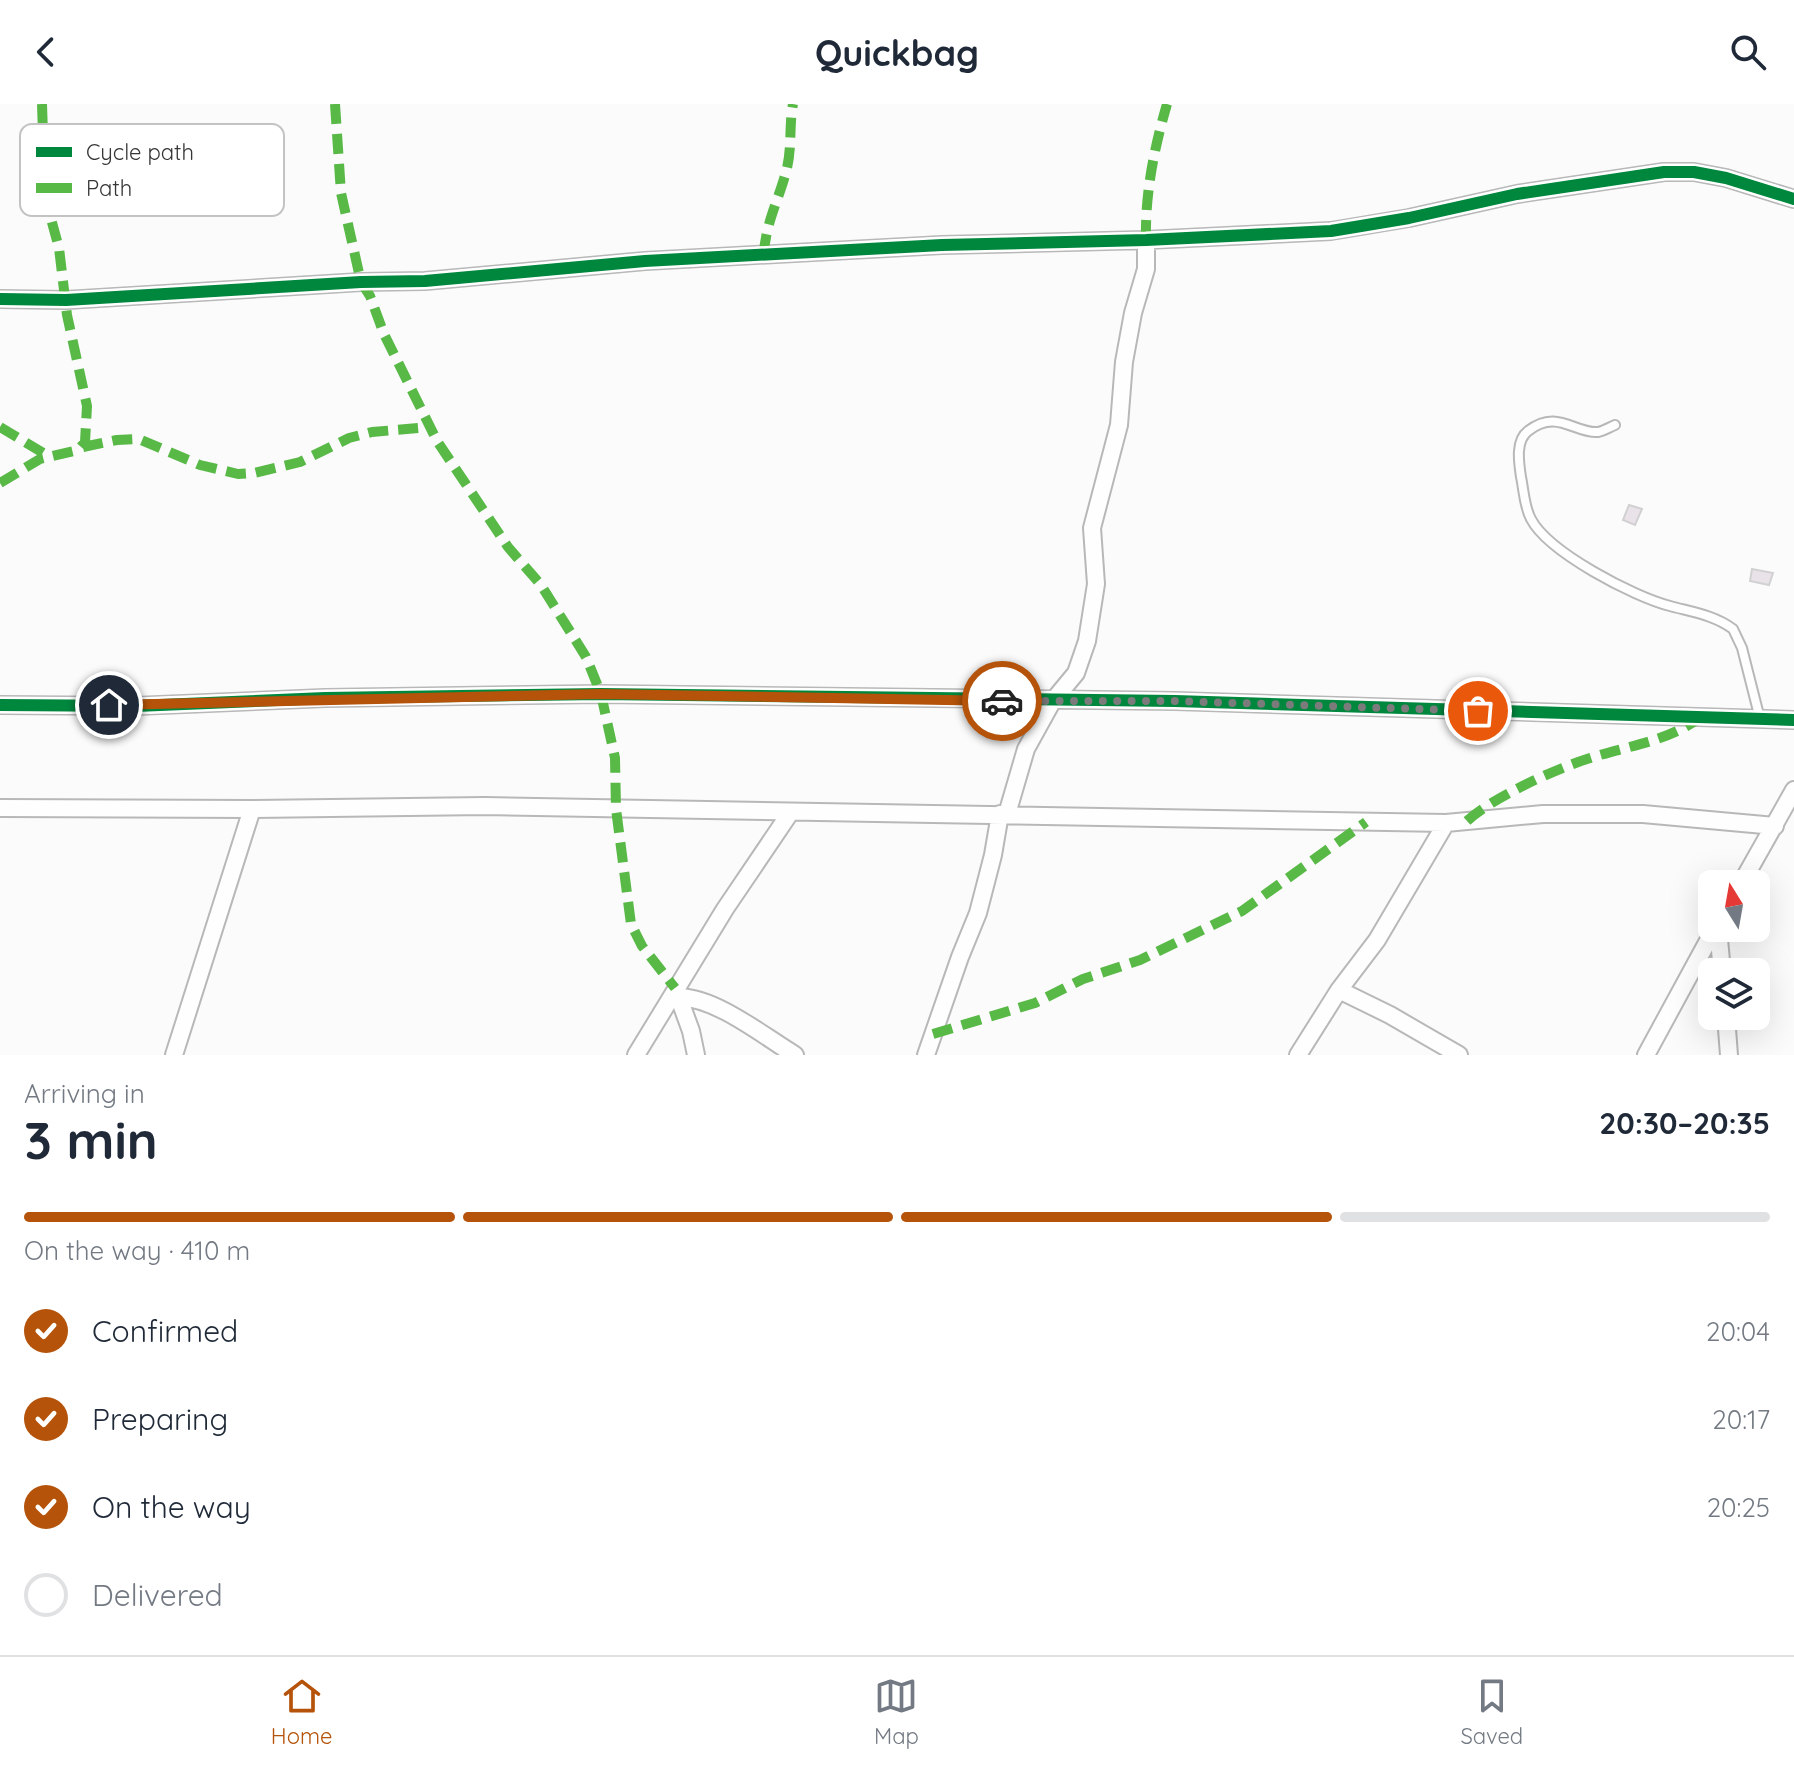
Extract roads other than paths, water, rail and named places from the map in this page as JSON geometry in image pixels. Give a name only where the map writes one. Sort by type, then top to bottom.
[{"type":"street","points":[[0,299],[81,299],[425,281],[645,261],[883,248],[1331,231],[1409,218],[1517,194],[1664,172],[1694,172],[1726,178],[1794,199]]},
{"type":"street","points":[[926,1055],[978,913],[1003,814],[1026,749],[1052,702],[1076,673],[1094,608],[1096,584],[1092,528],[1119,425],[1124,362],[1133,313],[1146,269],[1146,240]]},
{"type":"street","points":[[0,705],[136,706],[325,698],[601,694],[1052,702],[1175,701],[1794,720]]},
{"type":"street","points":[[1749,870],[1794,790]]},
{"type":"street","points":[[0,808],[485,806],[1446,823],[1543,814],[1643,814],[1775,826]]},
{"type":"street","points":[[174,1055],[252,809]]},
{"type":"street","points":[[636,1055],[790,813]]},
{"type":"street","points":[[1298,1055],[1339,990],[1377,940],[1446,823]]},
{"type":"street","points":[[1646,1055],[1709,942]]},
{"type":"street","points":[[1339,990],[1459,1055]]},
{"type":"street","points":[[678,993],[696,1055]]},
{"type":"street","points":[[678,993],[718,1009],[795,1055]]},
{"type":"street","points":[[1727,1030],[1729,1055]]},
{"type":"lane","points":[[1615,425],[1595,432],[1563,421],[1553,422],[1534,427],[1523,435],[1519,444],[1520,470],[1526,508],[1532,522],[1543,535],[1596,575],[1668,606],[1693,610],[1733,629],[1742,648],[1760,719]]}]
